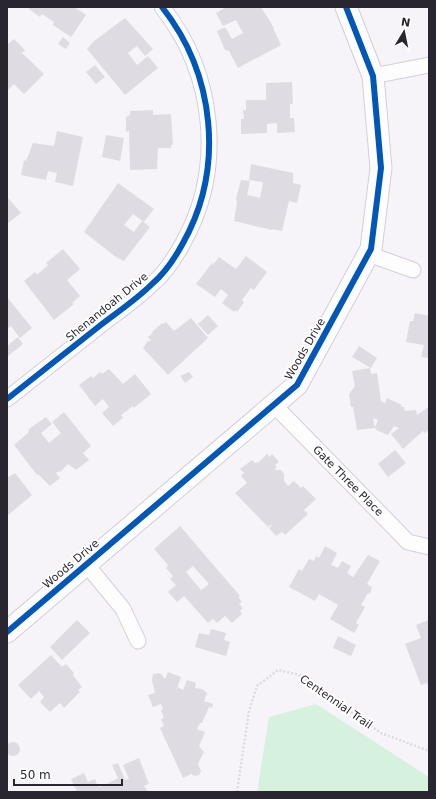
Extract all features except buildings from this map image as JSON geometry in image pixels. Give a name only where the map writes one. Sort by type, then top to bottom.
[{"type":"street","name":"Shenandoah Drive","points":[[7,399],[153,284],[178,252],[196,216],[203,196],[208,166],[210,133],[208,111],[204,90],[190,51],[174,22],[162,7]]},
{"type":"street","name":"Woods Drive","points":[[7,632],[297,385],[371,249],[381,168],[373,76],[346,7]]},
{"type":"street","points":[[373,76],[429,65]]},
{"type":"street","points":[[368,254],[413,270]]},
{"type":"street","name":"Gate Three Place","points":[[274,405],[408,542],[429,548]]},
{"type":"street","points":[[86,564],[124,609],[138,641]]},
{"type":"green space","points":[[316,704],[429,777],[429,792],[257,792],[269,717]]},
{"type":"cycle path","points":[[7,399],[134,300],[157,280],[177,254],[196,214],[205,184],[209,153],[208,122],[203,91],[194,62],[180,33],[162,7]]},
{"type":"cycle path","points":[[7,632],[297,385],[371,249],[381,168],[373,76],[346,7]]}]
